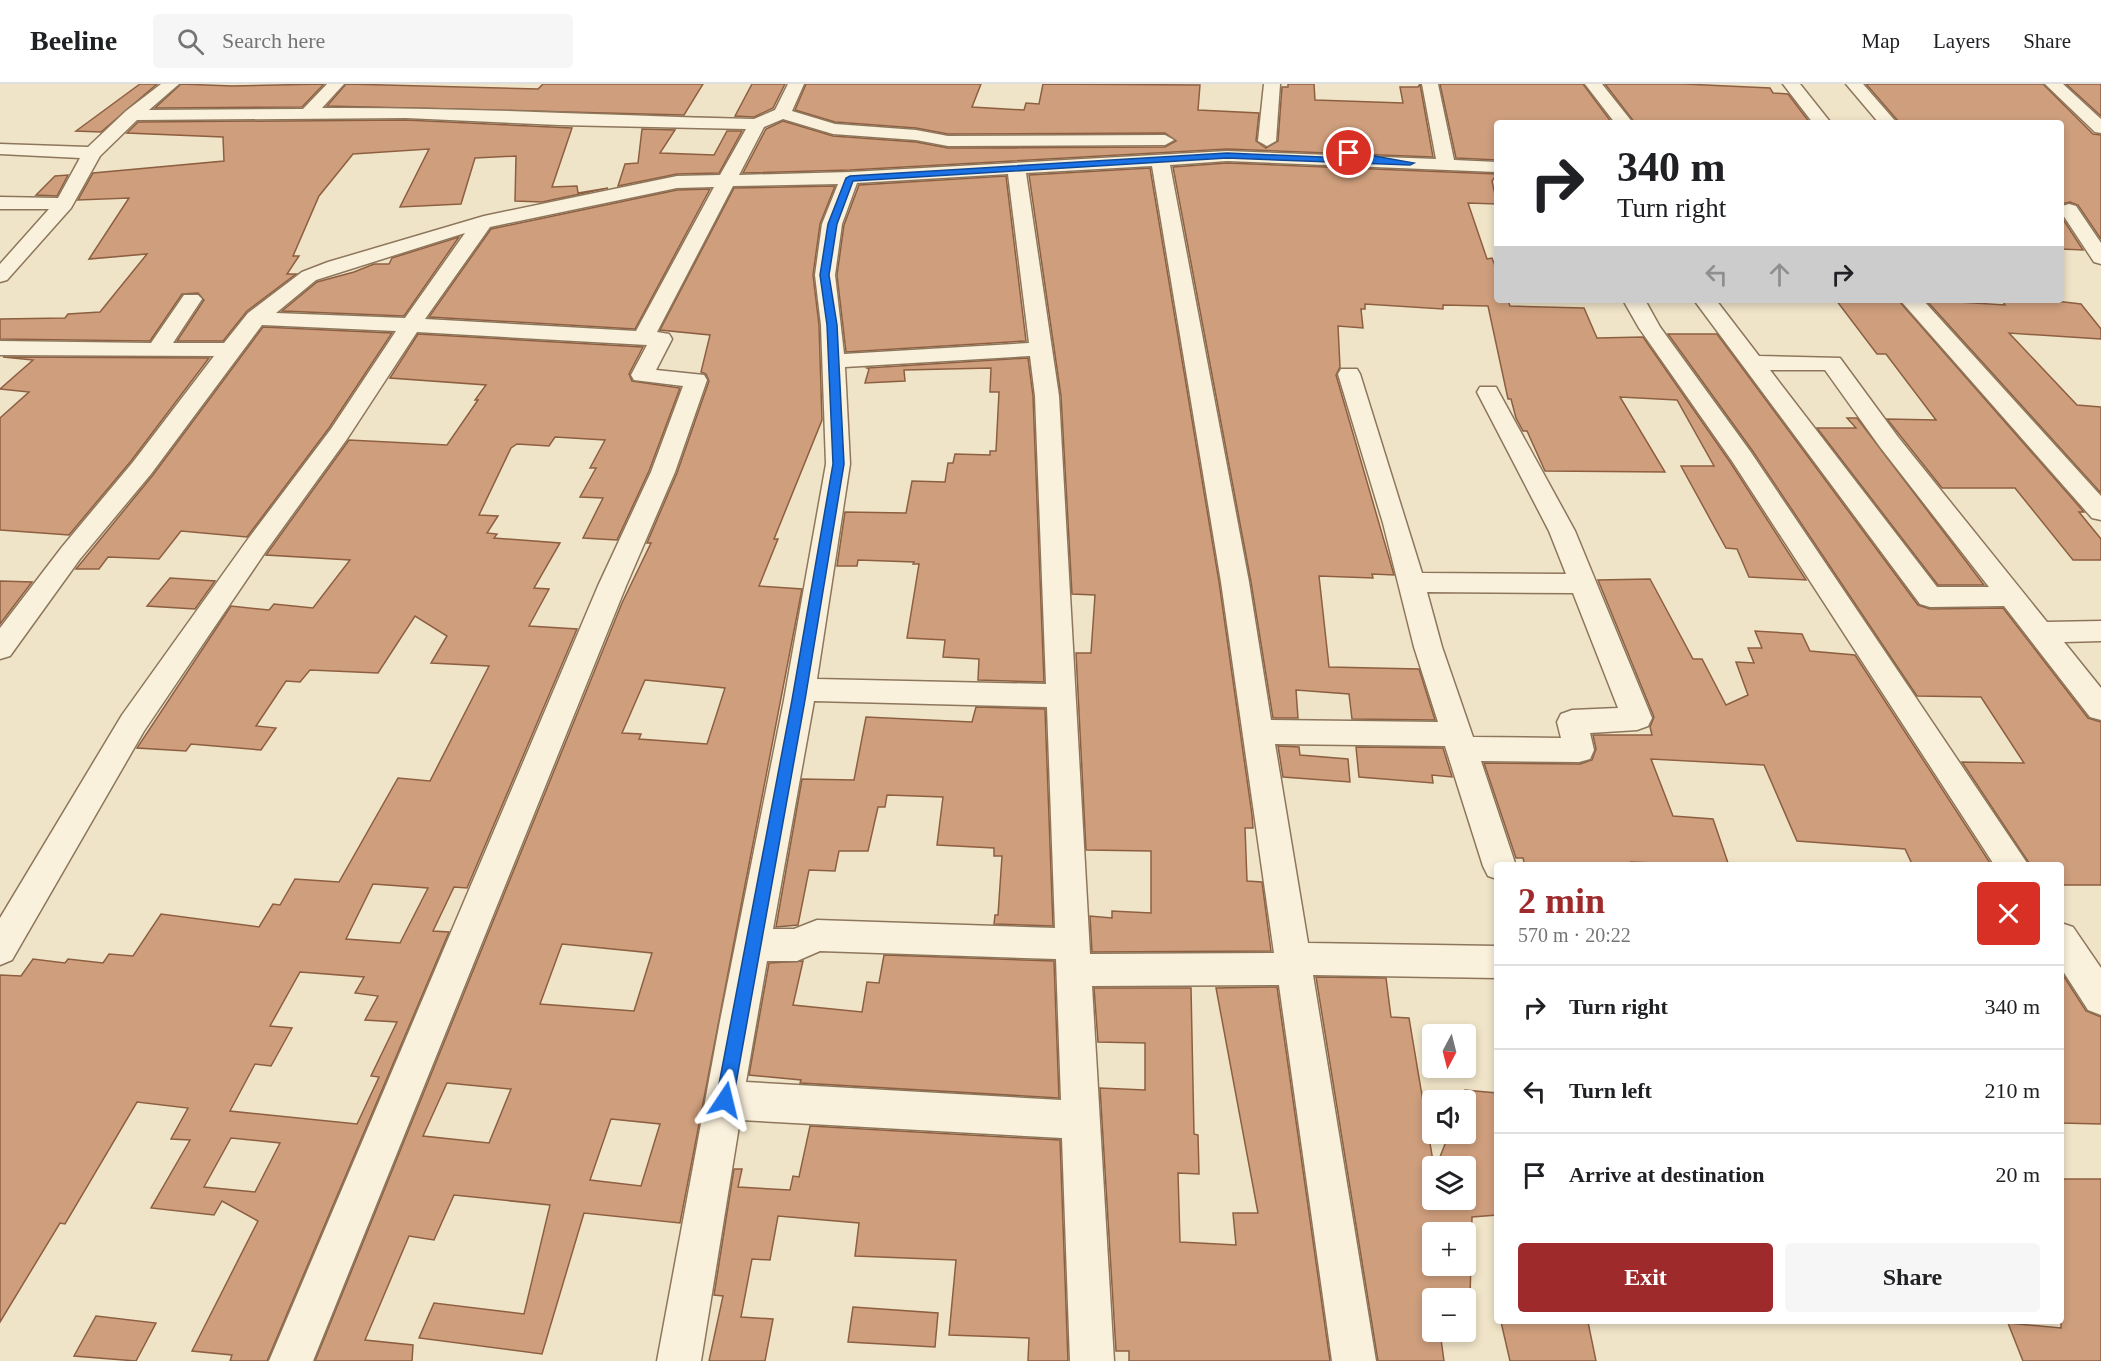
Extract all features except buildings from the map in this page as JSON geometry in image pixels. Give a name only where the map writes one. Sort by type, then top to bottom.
[{"type":"street","points":[[0,276],[64,204],[92,153],[132,115],[171,84]]},
{"type":"street","points":[[307,114],[336,84]]},
{"type":"street","points":[[782,114],[796,84]]},
{"type":"street","points":[[1251,84],[1272,85],[1267,141]]},
{"type":"street","points":[[1430,84],[1446,164]]},
{"type":"street","points":[[1593,84],[1622,120]]},
{"type":"street","points":[[1791,84],[1820,120]]},
{"type":"street","points":[[1854,84],[1885,120]]},
{"type":"street","points":[[2057,88],[2084,93]]},
{"type":"street","points":[[2057,88],[2101,128]]},
{"type":"street","points":[[132,115],[406,113],[559,120],[757,124],[782,114],[833,129],[916,135],[948,141],[1169,149],[1227,156],[1494,167]]},
{"type":"street","points":[[644,338],[757,124]]},
{"type":"street","points":[[1212,140],[1267,141],[1410,163]]},
{"type":"street","points":[[0,149],[92,153]]},
{"type":"street","points":[[0,650],[71,553],[142,468],[256,318],[309,276],[484,222],[658,184],[850,178],[1016,167],[1169,149]]},
{"type":"street","points":[[1169,149],[1354,1361]]},
{"type":"street","points":[[1016,167],[1047,396],[1092,1361]]},
{"type":"street","points":[[679,1361],[801,690],[838,464],[832,325],[825,275],[832,224],[850,178]]},
{"type":"street","points":[[0,203],[64,204]]},
{"type":"street","points":[[2065,209],[2090,212]]},
{"type":"street","points":[[2065,209],[2101,258]]},
{"type":"street","points":[[0,949],[133,723],[256,545],[339,434],[438,284],[484,222]]},
{"type":"street","points":[[157,350],[190,299]]},
{"type":"street","points":[[1636,303],[1650,328],[1741,456],[2010,862]]},
{"type":"street","points":[[1707,303],[1930,597],[2010,596]]},
{"type":"street","points":[[1914,303],[2101,512]]},
{"type":"street","points":[[256,318],[661,339],[642,375],[696,380],[663,472],[612,586],[291,1361]]},
{"type":"street","points":[[0,348],[231,350]]},
{"type":"street","points":[[834,361],[1040,349]]},
{"type":"street","points":[[1753,363],[1832,363],[1889,442],[2101,709]]},
{"type":"street","points":[[1349,374],[1396,523],[1428,647],[1499,862]]},
{"type":"street","points":[[1257,732],[1579,750],[1572,722],[1637,718],[1562,531],[1488,392]]},
{"type":"street","points":[[1411,582],[1583,584]]},
{"type":"street","points":[[2039,632],[2101,631]]},
{"type":"street","points":[[801,690],[1062,696]]},
{"type":"street","points":[[753,945],[796,945],[816,935],[1074,957],[1293,964],[1494,962]]},
{"type":"street","points":[[2064,942],[2101,998]]},
{"type":"street","points":[[725,1100],[1081,1120]]},
{"type":"route","points":[[725,1100],[799,700],[838,464],[832,325],[825,275],[832,224],[850,178],[1227,156],[1410,163],[1349,153]]}]
